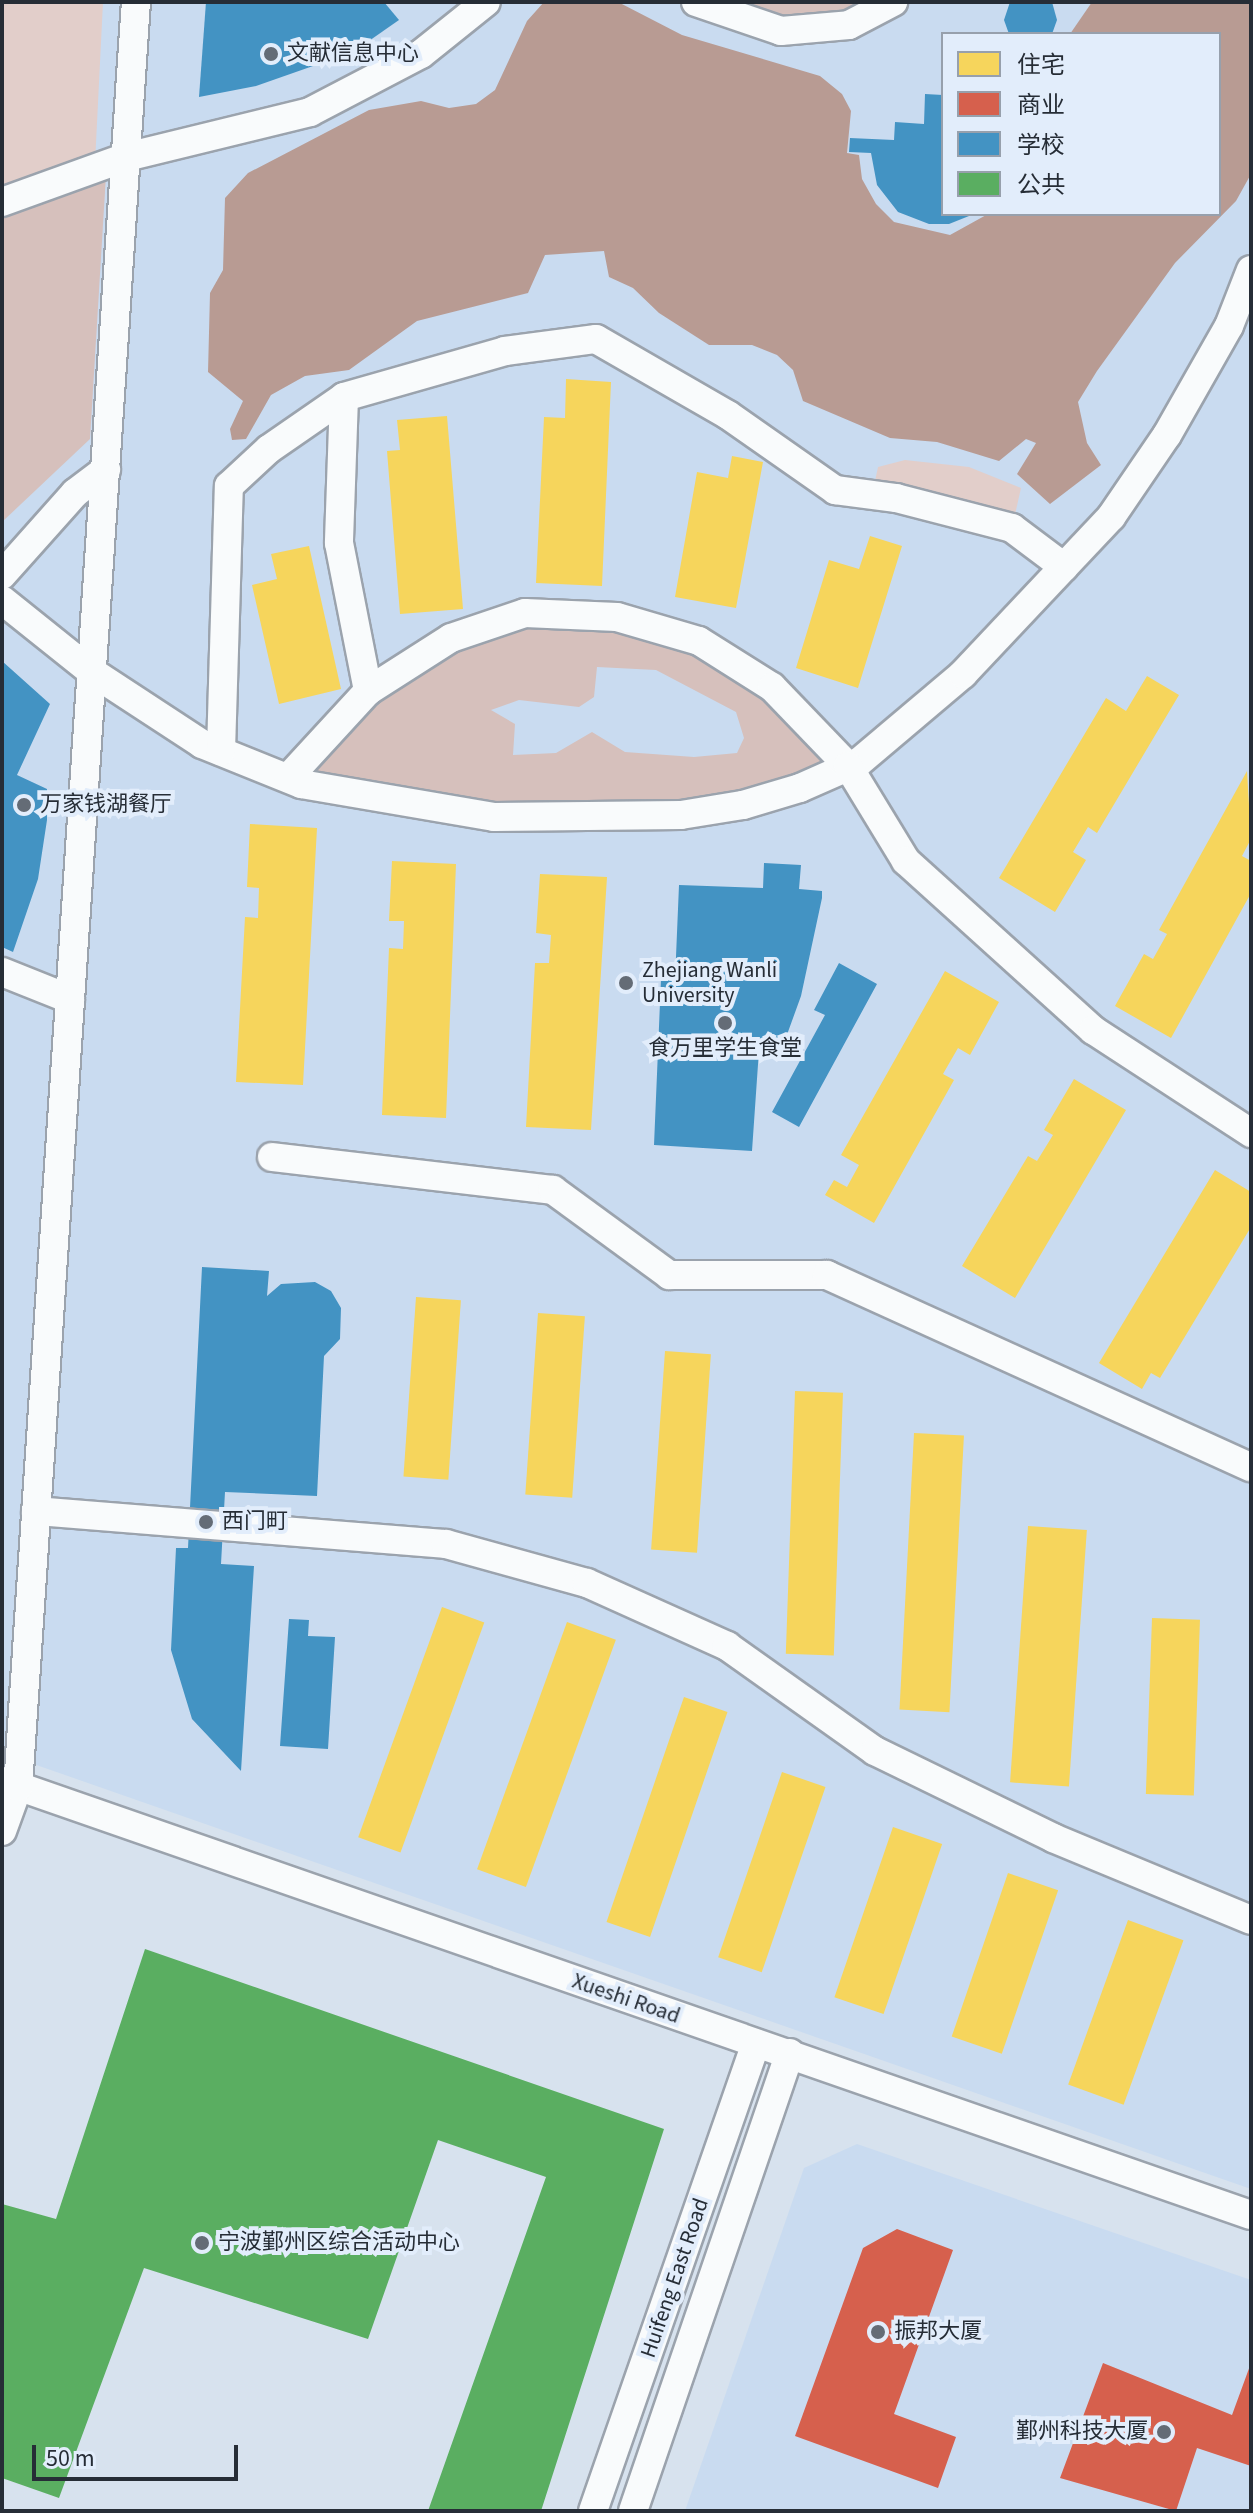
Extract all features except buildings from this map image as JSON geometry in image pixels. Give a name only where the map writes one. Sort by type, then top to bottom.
[{"type":"street","points":[[2,1831],[10,1784],[36,1511],[136,2]]},
{"type":"street","points":[[2,202],[126,157],[310,112],[421,54],[486,2]]},
{"type":"street","points":[[696,2],[781,31],[849,25],[893,2]]},
{"type":"street","points":[[2,600],[92,672],[221,751],[288,778],[407,806],[494,817],[681,815],[743,805],[800,788],[848,766],[963,674],[1111,517],[1167,435],[1229,326],[1250,278]]},
{"type":"street","points":[[221,751],[229,486],[269,449],[344,397],[505,351],[596,339],[728,415],[835,490],[896,498],[1012,528],[1064,567]]},
{"type":"street","points":[[344,397],[339,543],[368,691]]},
{"type":"street","points":[[2,575],[75,493],[106,470]]},
{"type":"street","points":[[288,778],[368,691],[451,638],[525,613],[617,617],[699,641],[772,687],[848,766],[906,861],[1093,1030],[1251,1133]]},
{"type":"street","points":[[2,972],[70,999]]},
{"type":"street","points":[[272,1157],[553,1190],[669,1275],[827,1275],[1251,1467]]},
{"type":"street","points":[[36,1511],[446,1544],[587,1583],[727,1646],[875,1751],[1053,1838],[1251,1920]]},
{"type":"street","name":"Xueshi Road","points":[[10,1784],[1251,2215]]},
{"type":"street","name":"Huifeng East Road","points":[[593,2511],[756,2044]]},
{"type":"street","name":"Huifeng East Road","points":[[633,2511],[790,2053]]},
{"type":"shaded area","name":"Zhejiang Wanli University","points":[[2,2],[1251,2],[1251,2189],[2,1753]]},
{"type":"shaded area","points":[[2,2],[103,2],[95,163],[2,196]]},
{"type":"shaded area","points":[[544,2],[618,2],[682,35],[820,76],[842,94],[851,111],[847,153],[859,155],[862,179],[876,204],[894,222],[950,235],[984,216],[1221,216],[1221,32],[1071,32],[1092,2],[1251,2],[1251,174],[1236,201],[1175,263],[1078,402],[1087,443],[1101,465],[1050,504],[1017,474],[1036,443],[1026,439],[999,461],[937,442],[890,438],[803,401],[793,370],[777,355],[752,345],[709,345],[659,313],[633,288],[609,277],[604,251],[545,255],[528,293],[417,321],[349,370],[305,376],[271,395],[246,439],[232,440],[230,429],[243,401],[208,372],[210,293],[223,270],[225,198],[248,173],[369,110],[421,101],[449,108],[476,104],[495,90],[527,21]]},
{"type":"shaded area","points":[[714,2],[875,2],[843,18],[786,24]]},
{"type":"shaded area","points":[[106,175],[90,439],[2,522],[2,212]]},
{"type":"shaded area","points":[[905,460],[969,467],[1021,488],[1012,528],[872,495],[878,467]]},
{"type":"shaded area","points":[[526,615],[693,643],[767,690],[836,767],[741,801],[542,813],[299,776],[380,689]],"holes":[[[597,667],[656,670],[736,712],[744,738],[737,753],[694,757],[625,752],[592,732],[556,753],[513,755],[515,724],[491,710],[519,700],[579,707],[594,697]]]},
{"type":"shaded area","points":[[857,2144],[1251,2280],[1251,2511],[685,2511],[804,2168]]},
{"type":"place","name":"文献信息中心","points":[[271,54]]},
{"type":"place","name":"万家钱湖餐厅","points":[[24,805]]},
{"type":"place","name":"Zhejiang Wanli University","points":[[626,983]]},
{"type":"place","name":"食万里学生食堂","points":[[725,1023]]},
{"type":"place","name":"西门町","points":[[206,1522]]},
{"type":"place","name":"宁波鄞州区综合活动中心","points":[[202,2243]]},
{"type":"place","name":"振邦大厦","points":[[878,2332]]},
{"type":"place","name":"鄞州科技大厦","points":[[1164,2432]]}]
